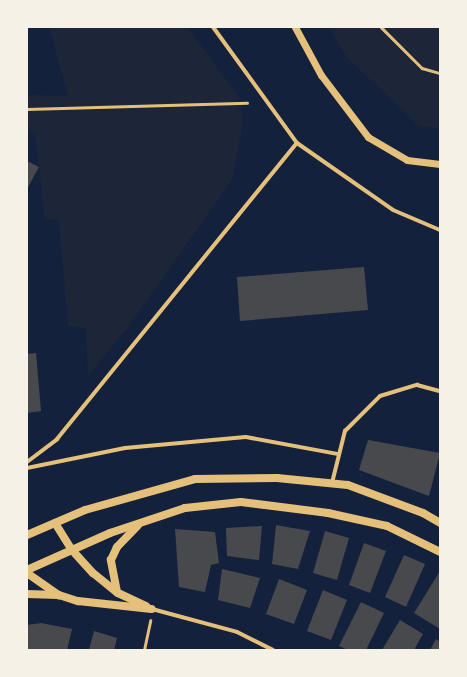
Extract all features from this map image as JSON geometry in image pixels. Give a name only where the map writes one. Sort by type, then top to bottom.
[{"type":"main road","points":[[27,535],[85,510],[195,479],[277,478],[348,485],[423,513],[440,523]]},
{"type":"main road","points":[[59,595],[27,571],[72,550],[140,523],[185,508],[241,502],[328,513],[387,526],[440,552]]},
{"type":"main road","points":[[55,523],[72,550],[118,593],[152,609]]},
{"type":"main road","points":[[118,593],[111,560],[117,546],[140,523]]},
{"type":"main road","points":[[27,594],[59,595],[89,604],[152,609]]},
{"type":"street","points":[[213,27],[297,143],[393,210],[440,230]]},
{"type":"street","points":[[295,27],[321,75],[368,137],[407,160],[440,164]]},
{"type":"street","points":[[27,462],[56,439],[297,143]]},
{"type":"street","points":[[332,484],[338,454],[345,431],[380,396],[417,385],[440,391]]},
{"type":"street","points":[[27,468],[125,448],[246,437],[338,454]]},
{"type":"street","points":[[152,609],[237,632],[273,650]]},
{"type":"path","points":[[381,27],[422,68],[440,73]]},
{"type":"path","points":[[27,109],[248,103]]},
{"type":"path","points":[[144,650],[152,609]]},
{"type":"shaded area","points":[[49,27],[187,27],[239,97],[243,122],[232,180],[131,323],[88,376],[86,328],[68,326],[59,219],[45,220],[35,133],[27,132],[27,95],[68,96]]},
{"type":"shaded area","points":[[329,27],[440,27],[440,129],[419,126],[347,58]]},
{"type":"building","points":[[27,161],[39,167],[27,189]]},
{"type":"building","points":[[364,267],[368,310],[240,321],[237,277]]},
{"type":"building","points":[[36,353],[41,411],[27,413],[27,354]]},
{"type":"building","points":[[368,440],[440,453],[429,496],[359,470]]},
{"type":"building","points":[[276,525],[310,531],[298,569],[272,564]]},
{"type":"building","points":[[262,526],[259,560],[227,556],[226,528]]},
{"type":"building","points":[[175,529],[215,532],[219,563],[211,565],[205,592],[179,587]]},
{"type":"building","points":[[325,531],[349,538],[337,580],[313,573]]},
{"type":"building","points":[[364,543],[386,551],[370,593],[349,585]]},
{"type":"building","points":[[404,555],[425,564],[406,607],[385,597]]},
{"type":"building","points":[[222,569],[260,578],[250,608],[218,600]]},
{"type":"building","points":[[440,571],[440,629],[414,613]]},
{"type":"building","points":[[279,579],[307,590],[294,624],[266,614]]},
{"type":"building","points":[[323,590],[347,600],[331,640],[307,631]]},
{"type":"building","points":[[361,602],[384,613],[366,650],[348,650],[339,646]]},
{"type":"building","points":[[400,620],[423,634],[414,650],[382,650]]},
{"type":"building","points":[[41,623],[72,629],[67,650],[27,650],[27,625]]},
{"type":"building","points":[[94,631],[117,638],[114,650],[89,650]]},
{"type":"building","points":[[436,639],[440,642],[440,650],[430,650]]}]
